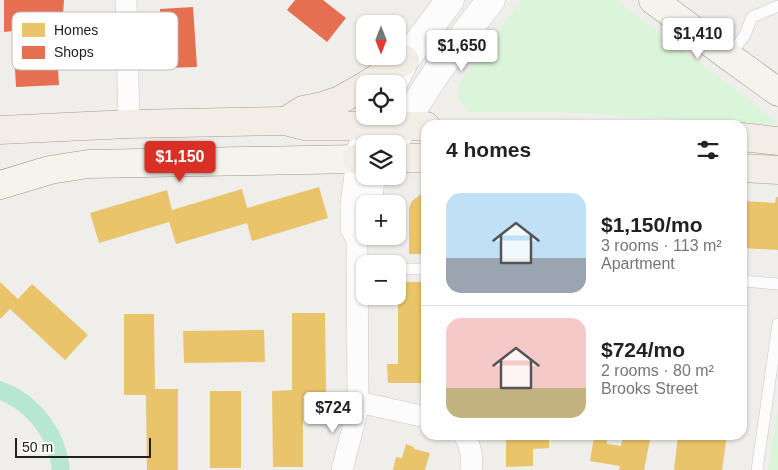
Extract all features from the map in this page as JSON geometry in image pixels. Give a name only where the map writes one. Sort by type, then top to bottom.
[{"type":"main road","points":[[654,0],[778,92]]},
{"type":"main road","points":[[382,75],[397,65]]},
{"type":"main road","points":[[285,121],[303,110],[340,100],[356,91]]},
{"type":"main road","points":[[0,130],[129,124],[285,121],[304,126],[356,122]]},
{"type":"main road","points":[[386,125],[408,132]]},
{"type":"main road","points":[[747,137],[778,140]]},
{"type":"main road","points":[[406,158],[421,158]]},
{"type":"main road","points":[[0,185],[50,170],[88,164],[356,165]]},
{"type":"main road","points":[[747,168],[778,170]]},
{"type":"street","points":[[406,59],[450,0]]},
{"type":"street","points":[[408,132],[413,109],[452,50],[491,0]]},
{"type":"street","points":[[128,70],[129,124]]},
{"type":"street","points":[[356,232],[351,229],[351,205],[358,185]]},
{"type":"street","points":[[342,470],[358,408],[360,305]]},
{"type":"street","points":[[358,402],[421,416]]},
{"type":"street","points":[[466,440],[471,450],[471,470]]},
{"type":"lane","points":[[729,56],[745,35],[752,17],[777,3]]},
{"type":"lane","points":[[406,269],[421,269]]},
{"type":"lane","points":[[747,281],[778,284]]},
{"type":"lane","points":[[757,470],[778,324]]},
{"type":"green space","points":[[522,0],[616,0],[752,102],[778,124],[747,124],[747,120],[684,120],[562,112],[471,112],[460,99],[458,92],[460,82]]},
{"type":"green space","points":[[0,381],[14,386],[27,394],[48,415],[63,441],[68,455],[70,470],[52,470],[46,447],[35,428],[20,412],[0,400]]},
{"type":"green space","points":[[778,409],[778,470],[768,470]]},
{"type":"building: Homes","points":[[319,187],[328,218],[252,241],[247,223],[176,244],[169,222],[99,243],[90,213],[167,190],[172,210],[242,189],[247,208]]},
{"type":"building: Homes","points":[[421,194],[421,254],[409,254],[409,208],[412,201]]},
{"type":"building: Homes","points":[[776,197],[778,197],[778,250],[747,248],[747,201],[775,203]]},
{"type":"building: Homes","points":[[0,282],[18,299],[32,284],[88,335],[65,360],[10,309],[0,319]]},
{"type":"building: Homes","points":[[406,282],[421,282],[421,383],[388,383],[387,364],[398,364],[398,305],[406,305]]},
{"type":"building: Homes","points":[[292,313],[325,313],[326,396],[303,396],[303,467],[273,467],[272,391],[292,390]]},
{"type":"building: Homes","points":[[124,314],[154,314],[155,389],[178,389],[178,470],[147,470],[146,395],[124,395]]},
{"type":"building: Homes","points":[[264,330],[265,362],[184,363],[183,331]]},
{"type":"building: Homes","points":[[210,391],[241,391],[241,468],[210,468]]},
{"type":"building: Homes","points":[[506,440],[549,440],[549,448],[533,449],[533,466],[506,467]]},
{"type":"building: Homes","points":[[594,440],[607,440],[607,444],[621,446],[622,440],[650,440],[644,470],[619,470],[620,466],[590,461]]},
{"type":"building: Homes","points":[[677,440],[726,440],[722,470],[674,470]]},
{"type":"building: Homes","points":[[406,444],[414,447],[414,449],[430,453],[425,470],[393,470],[396,457],[402,458]]},
{"type":"building: Shops","points":[[4,0],[64,0],[63,12],[12,12],[12,31],[4,32]]},
{"type":"building: Shops","points":[[295,0],[323,0],[346,18],[327,42],[287,10]]},
{"type":"building: Shops","points":[[193,7],[197,67],[178,68],[178,12],[160,12],[160,9]]},
{"type":"building: Shops","points":[[15,70],[58,70],[59,85],[16,87]]}]
